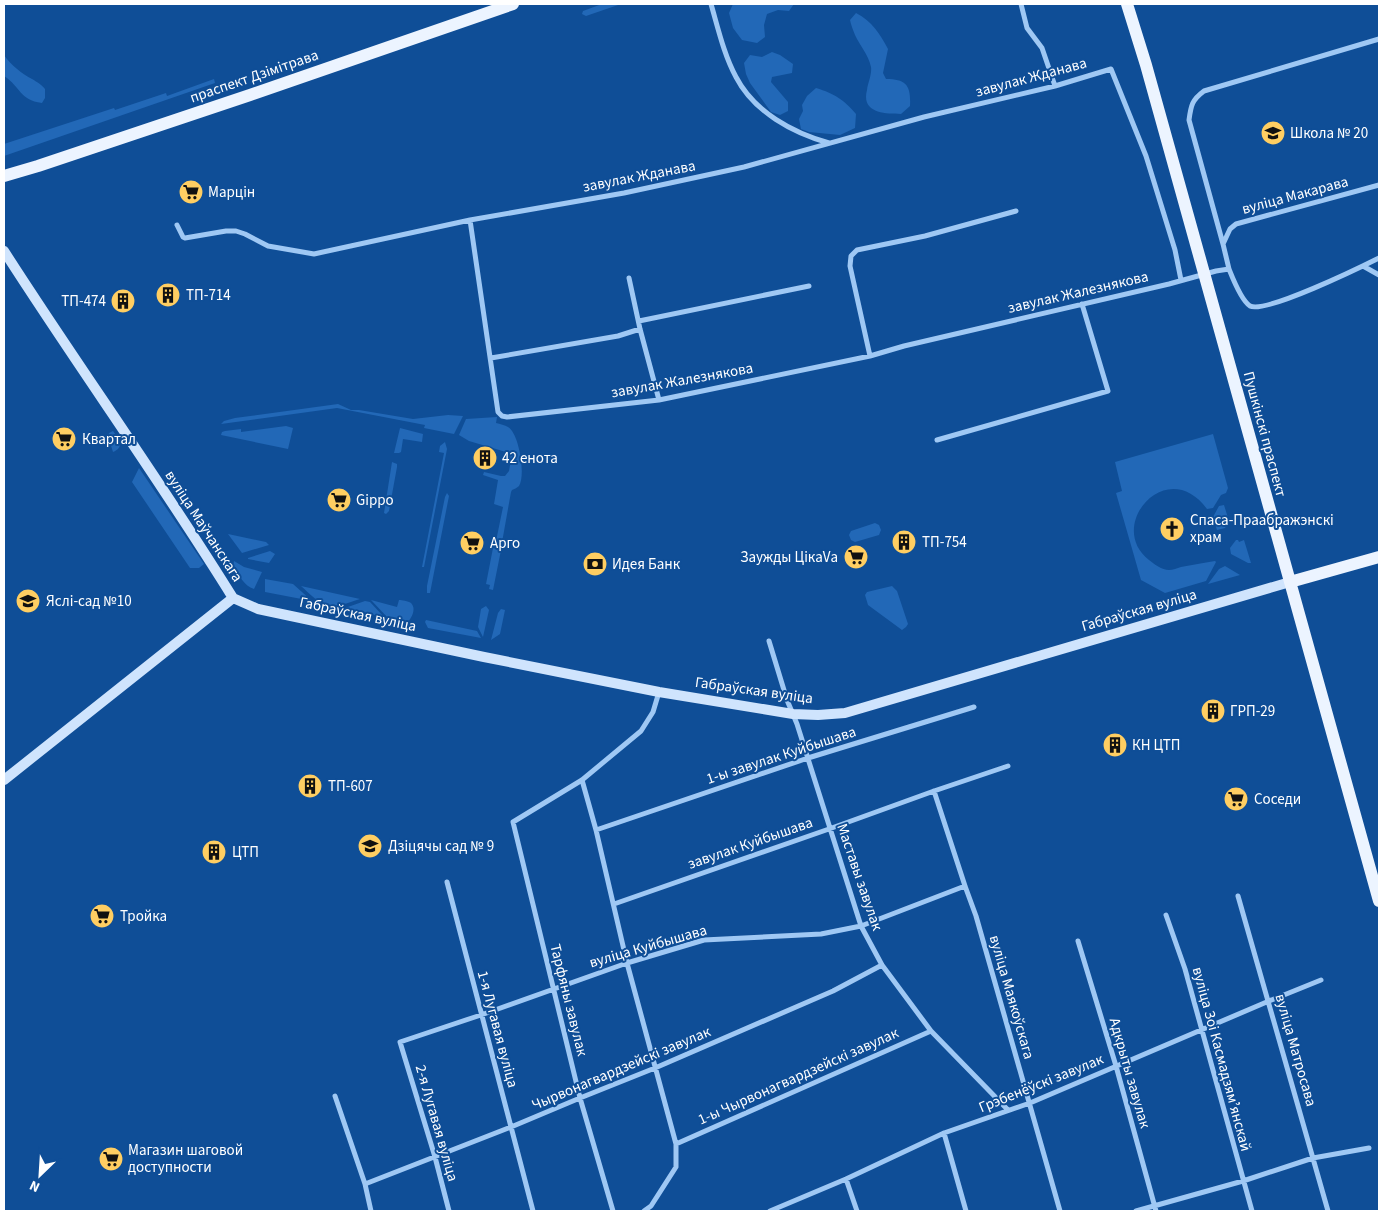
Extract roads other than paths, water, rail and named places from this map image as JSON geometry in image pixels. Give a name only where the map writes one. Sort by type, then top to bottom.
[{"type":"main road","name":"праспект Дзімітрава","points":[[4,176],[242,98],[514,4]]},
{"type":"main road","name":"Пушкінскі праспект","points":[[1127,4],[1379,901]]},
{"type":"main road","name":"вуліца Маўчанскага","points":[[4,251],[179,512],[233,598],[4,780]]},
{"type":"main road","name":"Габраўская вуліца","points":[[233,598],[258,609],[484,657],[659,692],[793,714],[818,715],[845,713],[1379,556]]},
{"type":"street","points":[[711,4],[730,63],[737,80],[746,92],[780,123],[804,135],[829,143]]},
{"type":"street","points":[[1021,4],[1028,28],[1042,48],[1055,86]]},
{"type":"street","points":[[1379,40],[1204,91],[1194,98],[1190,108],[1189,120],[1229,269],[1244,299],[1250,306],[1258,307],[1300,294],[1379,258]]},
{"type":"street","name":"завулак Жданава","points":[[177,225],[182,237],[185,238],[236,231],[268,246],[314,254],[470,220],[624,193],[744,167],[924,118],[1055,86],[1111,69],[1146,156],[1175,250],[1181,280]]},
{"type":"street","name":"вуліца Макарава","points":[[1223,244],[1230,229],[1236,224],[1379,185]]},
{"type":"street","points":[[870,356],[850,266],[851,256],[857,250],[925,236],[1016,211]]},
{"type":"street","points":[[470,220],[491,358],[618,336],[640,329]]},
{"type":"street","points":[[1363,266],[1379,275]]},
{"type":"street","name":"завулак Жалезнякова","points":[[491,358],[498,412],[502,416],[507,417],[659,400],[870,356],[904,346],[1229,269]]},
{"type":"street","points":[[629,278],[659,400]]},
{"type":"street","points":[[639,321],[810,286]]},
{"type":"street","points":[[937,440],[1108,391],[1082,304]]},
{"type":"street","name":"Маставы завулак","points":[[769,641],[787,700],[808,758],[860,926],[882,965],[931,1031],[1008,1110]]},
{"type":"street","points":[[644,1211],[650,1206],[676,1167],[676,1144],[627,963],[596,830],[582,780],[641,731],[654,712],[659,692]]},
{"type":"street","name":"1-ы завулак Куйбышава","points":[[596,830],[808,758],[974,707]]},
{"type":"street","name":"завулак Куйбышава","points":[[614,904],[1008,766]]},
{"type":"street","name":"Тарфяны завулак","points":[[582,780],[513,822],[580,1098],[614,1211]]},
{"type":"street","name":"вуліца Маякоўскага","points":[[934,791],[976,916],[1060,1211]]},
{"type":"street","name":"1-я Лугавая вуліца","points":[[447,882],[533,1211]]},
{"type":"street","name":"вуліца Куйбышава","points":[[400,1042],[627,963],[704,940],[821,934],[860,926],[965,886]]},
{"type":"street","name":"вуліца Матросава","points":[[1238,896],[1328,1211]]},
{"type":"street","name":"вуліца Зоі Касмадзямʼянскай","points":[[1166,915],[1185,969],[1252,1211]]},
{"type":"street","name":"Адкрыты завулак","points":[[1078,942],[1116,1066],[1155,1209]]},
{"type":"street","name":"Чырвонагвардзейскі завулак","points":[[365,1184],[511,1128],[655,1068],[819,998],[882,965]]},
{"type":"street","name":"Грэбенёўскі завулак","points":[[770,1211],[846,1179],[944,1133],[1030,1103],[1321,980]]},
{"type":"street","name":"1-ы Чырвонагвардзейскі завулак","points":[[676,1144],[931,1031]]},
{"type":"street","name":"2-я Лугавая вуліца","points":[[400,1042],[435,1157],[449,1211]]},
{"type":"street","points":[[335,1096],[365,1184],[371,1211]]},
{"type":"street","points":[[944,1133],[966,1211]]},
{"type":"street","points":[[1136,1211],[1155,1209],[1313,1158],[1369,1148]]},
{"type":"street","points":[[846,1179],[857,1211]]},
{"type":"place","name":"Школа № 20","points":[[1273,133]]},
{"type":"place","name":"Марцін","points":[[191,192]]},
{"type":"place","name":"ТП-714","points":[[168,295]]},
{"type":"place","name":"ТП-474","points":[[123,301]]},
{"type":"place","name":"Квартал","points":[[64,439]]},
{"type":"place","name":"42 енота","points":[[485,458]]},
{"type":"place","name":"Gippo","points":[[339,500]]},
{"type":"place","name":"Спаса-Праабражэнскі храм","points":[[1172,529]]},
{"type":"place","name":"ТП-754","points":[[904,542]]},
{"type":"place","name":"Арго","points":[[472,543]]},
{"type":"place","name":"Заужды ЦікаVа","points":[[856,557]]},
{"type":"place","name":"Идея Банк","points":[[595,564]]},
{"type":"place","name":"Яслі-сад №10","points":[[28,601]]},
{"type":"place","name":"ГРП-29","points":[[1213,711]]},
{"type":"place","name":"КН ЦТП","points":[[1115,745]]},
{"type":"place","name":"ТП-607","points":[[310,786]]},
{"type":"place","name":"Соседи","points":[[1236,799]]},
{"type":"place","name":"Дзіцячы сад № 9","points":[[370,846]]},
{"type":"place","name":"ЦТП","points":[[214,852]]},
{"type":"place","name":"Тройка","points":[[102,916]]},
{"type":"place","name":"Магазин шаговой доступности","points":[[111,1159]]}]
